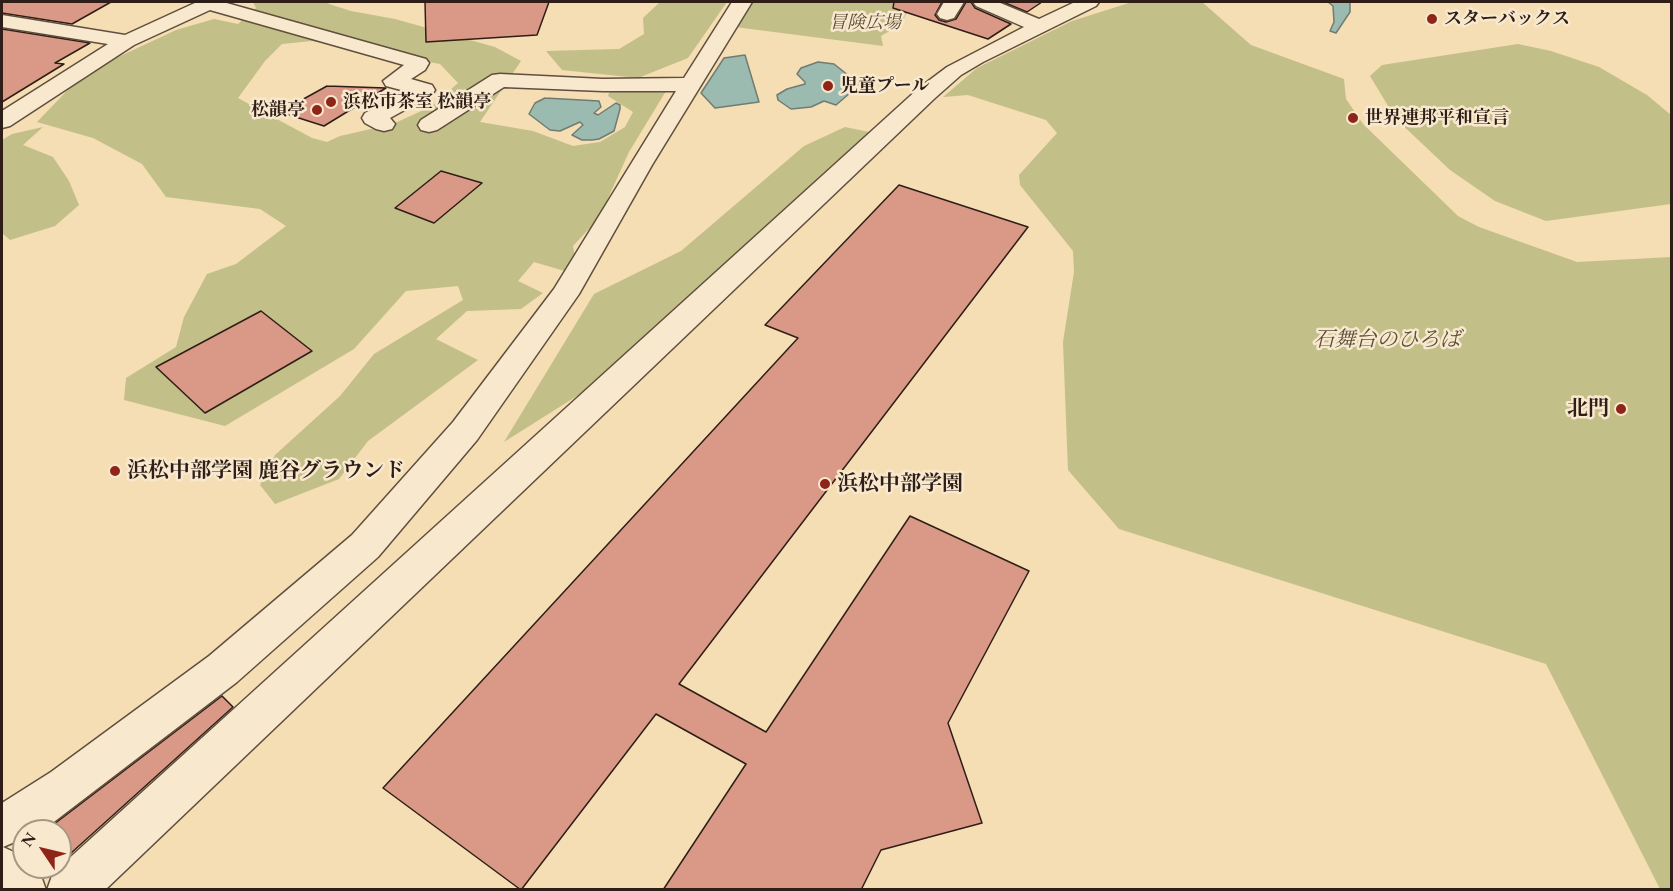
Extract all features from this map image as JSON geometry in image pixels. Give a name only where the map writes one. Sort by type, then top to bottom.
[{"type":"street","points":[[2,121],[127,40],[209,2],[419,63],[418,66],[394,81],[424,90],[374,118],[384,123]]},
{"type":"street","points":[[2,825],[26,814],[66,787],[222,669],[365,546],[465,430],[565,294],[690,84],[742,2]]},
{"type":"street","points":[[983,2],[1039,26]]},
{"type":"street","points":[[70,890],[927,93],[968,62],[1089,2]]},
{"type":"street","points":[[2,21],[127,40]]},
{"type":"street","points":[[429,125],[500,80],[603,86],[690,84]]},
{"type":"street","points":[[2,870],[23,890]]},
{"type":"green space","points":[[253,2],[327,2],[351,11],[395,19],[495,47],[521,61],[480,122],[533,131],[573,146],[600,142],[625,127],[633,112],[608,96],[610,90],[666,91],[629,152],[599,218],[573,246],[577,268],[568,272],[534,262],[518,281],[543,293],[521,309],[467,311],[436,339],[478,360],[368,441],[339,479],[275,504],[260,485],[275,455],[340,396],[374,354],[463,300],[458,286],[406,291],[354,349],[225,426],[124,400],[126,378],[176,347],[184,317],[207,274],[236,264],[286,226],[260,209],[166,197],[142,164],[93,138],[37,122],[84,73],[176,30],[214,19],[238,24],[256,8]],"holes":[[[312,41],[440,64],[458,83],[432,106],[393,124],[340,136],[327,142],[312,138],[238,98],[265,61],[282,44]]]},
{"type":"green space","points":[[660,2],[727,2],[688,58],[638,78],[562,70],[546,51],[619,49],[644,34],[643,18]]},
{"type":"green space","name":"冒険広場","points":[[750,2],[913,2],[900,25],[881,36],[883,46],[735,27]]},
{"type":"green space","name":"石舞台のひろば","points":[[1132,2],[1202,2],[1251,45],[1344,79],[1346,99],[1363,124],[1458,216],[1479,227],[1577,262],[1671,257],[1671,889],[1660,889],[1546,664],[1119,529],[1068,470],[1063,342],[1074,272],[1073,251],[1020,185],[1019,175],[1057,133],[1046,120],[968,95],[943,97],[977,68],[1072,21]]},
{"type":"green space","points":[[1518,44],[1551,51],[1599,67],[1647,95],[1671,115],[1671,204],[1546,221],[1495,201],[1450,170],[1396,119],[1370,76],[1382,65]]},
{"type":"green space","points":[[43,127],[23,145],[53,157],[69,181],[79,205],[55,226],[10,240],[2,233],[2,140],[12,134]]},
{"type":"green space","points":[[845,127],[874,133],[826,171],[588,389],[504,442],[594,294],[681,251],[804,146]]},
{"type":"water","points":[[1328,2],[1350,2],[1350,12],[1336,33],[1330,31],[1334,22],[1333,6]]},
{"type":"water","points":[[745,55],[759,102],[715,108],[701,93],[724,58]]},
{"type":"water","name":"児童プール","points":[[818,62],[834,64],[858,83],[857,87],[836,105],[824,101],[811,107],[791,109],[778,100],[777,95],[787,89],[805,84],[797,74],[801,68]]},
{"type":"water","points":[[545,98],[599,101],[601,107],[594,113],[598,115],[616,103],[620,105],[620,109],[614,131],[599,139],[582,140],[572,135],[583,125],[580,122],[560,131],[550,130],[529,114],[535,103]]},
{"type":"building","points":[[2,2],[111,2],[72,24],[2,13]]},
{"type":"building","points":[[425,2],[549,2],[537,35],[426,42]]},
{"type":"building","points":[[894,2],[942,2],[935,15],[939,20],[946,22],[956,19],[966,2],[971,2],[975,8],[1011,24],[988,39],[893,8]]},
{"type":"building","points":[[1003,2],[1042,2],[1027,12]]},
{"type":"building","points":[[2,29],[90,43],[55,63],[64,64],[2,102]]},
{"type":"building","name":"浜松市茶室 松韻亭","points":[[327,86],[386,88],[324,126],[280,112]]},
{"type":"building","points":[[441,171],[482,183],[434,223],[395,208]]},
{"type":"building","points":[[899,185],[1028,227],[679,684],[766,732],[910,516],[1029,571],[948,723],[982,823],[881,850],[861,890],[663,890],[746,764],[656,714],[521,890],[383,788],[798,338],[765,325]]},
{"type":"building","points":[[261,311],[312,351],[205,413],[156,367]]},
{"type":"building","points":[[222,696],[233,707],[72,852],[72,819],[61,819]]},
{"type":"place","name":"スターバックス","points":[[1432,19]]},
{"type":"place","name":"児童プール","points":[[828,86]]},
{"type":"place","name":"浜松市茶室 松韻亭","points":[[331,102]]},
{"type":"place","name":"松韻亭","points":[[317,110]]},
{"type":"place","name":"世界連邦平和宣言","points":[[1353,118]]},
{"type":"place","name":"北門","points":[[1621,409]]},
{"type":"place","name":"浜松中部学園 鹿谷グラウンド","points":[[115,471]]},
{"type":"place","name":"浜松中部学園","points":[[825,484]]}]
